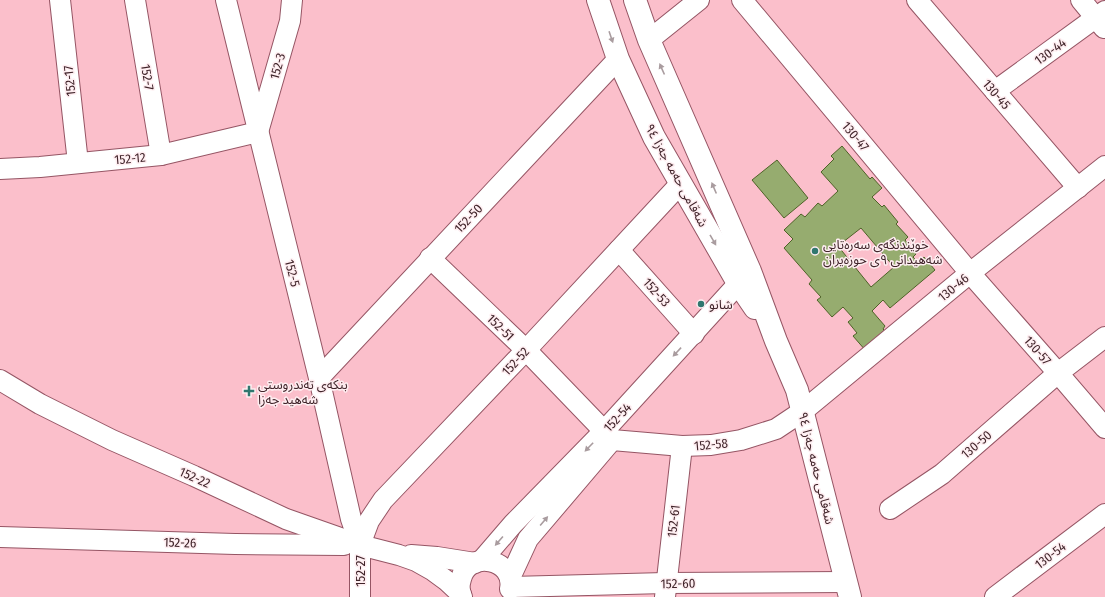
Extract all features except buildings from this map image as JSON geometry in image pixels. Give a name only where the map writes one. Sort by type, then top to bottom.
[{"type":"main road","name":"شەقامی حەمە جەزا ٩٤","points":[[598,0],[618,59],[654,138],[681,183],[747,283]]},
{"type":"main road","name":"شەقامی حەمە جەزا ٩٤","points":[[635,0],[649,40],[747,283],[776,341],[794,384],[803,411],[848,590]]},
{"type":"street","name":"152-17","points":[[60,0],[78,162]]},
{"type":"street","name":"152-7","points":[[136,0],[161,155]]},
{"type":"street","name":"152-5","points":[[226,0],[319,378],[351,520],[360,545]]},
{"type":"street","name":"152-3","points":[[258,132],[290,21],[292,0]]},
{"type":"street","points":[[649,40],[699,0]]},
{"type":"street","name":"130-45","points":[[917,0],[1078,188]]},
{"type":"street","points":[[1081,0],[1102,19]]},
{"type":"street","name":"130-47","points":[[750,3],[970,273]]},
{"type":"street","name":"130-44","points":[[994,91],[1102,19]]},
{"type":"street","name":"152-50","points":[[319,378],[618,59]]},
{"type":"street","name":"152-12","points":[[0,169],[40,167],[78,162],[161,155],[258,132]]},
{"type":"street","name":"130-46","points":[[803,411],[970,273],[1105,166]]},
{"type":"street","name":"152-52","points":[[360,545],[369,521],[383,500],[526,350],[681,183]]},
{"type":"street","name":"152-53","points":[[619,250],[694,334]]},
{"type":"street","name":"152-51","points":[[430,258],[526,350],[608,436]]},
{"type":"street","name":"130-57","points":[[970,273],[1105,428]]},
{"type":"street","name":"152-54","points":[[509,591],[528,539],[608,436],[694,334],[747,283]]},
{"type":"street","name":"152-54","points":[[461,595],[459,584],[467,567],[478,561],[513,524],[608,436],[703,344],[747,283]]},
{"type":"street","name":"130-50","points":[[890,509],[942,474],[1058,373],[1105,337]]},
{"type":"street","name":"152-22","points":[[0,380],[40,404],[112,440],[286,519],[360,545],[399,555]]},
{"type":"street","name":"152-58","points":[[608,436],[682,446],[711,445],[741,440],[776,429],[803,411]]},
{"type":"street","name":"152-61","points":[[665,590],[682,446]]},
{"type":"street","name":"130-54","points":[[995,597],[1105,514]]},
{"type":"street","name":"152-26","points":[[0,537],[235,544],[360,545]]},
{"type":"street","name":"152-27","points":[[360,545],[360,597]]},
{"type":"street","points":[[399,555],[478,561],[490,560],[499,564],[506,570],[509,591]]},
{"type":"street","points":[[399,555],[416,561],[432,570],[447,581],[461,595]]},
{"type":"street","name":"152-60","points":[[509,591],[848,590]]},
{"type":"place","name":"خوێندنگەی سەرەتایی شەهیدانی ٩ی حوزەیران","points":[[815,251]]},
{"type":"place","name":"شانو","points":[[701,304]]},
{"type":"place","name":"بنکەی تەندروستی شەهید جەزا","points":[[249,391]]}]
